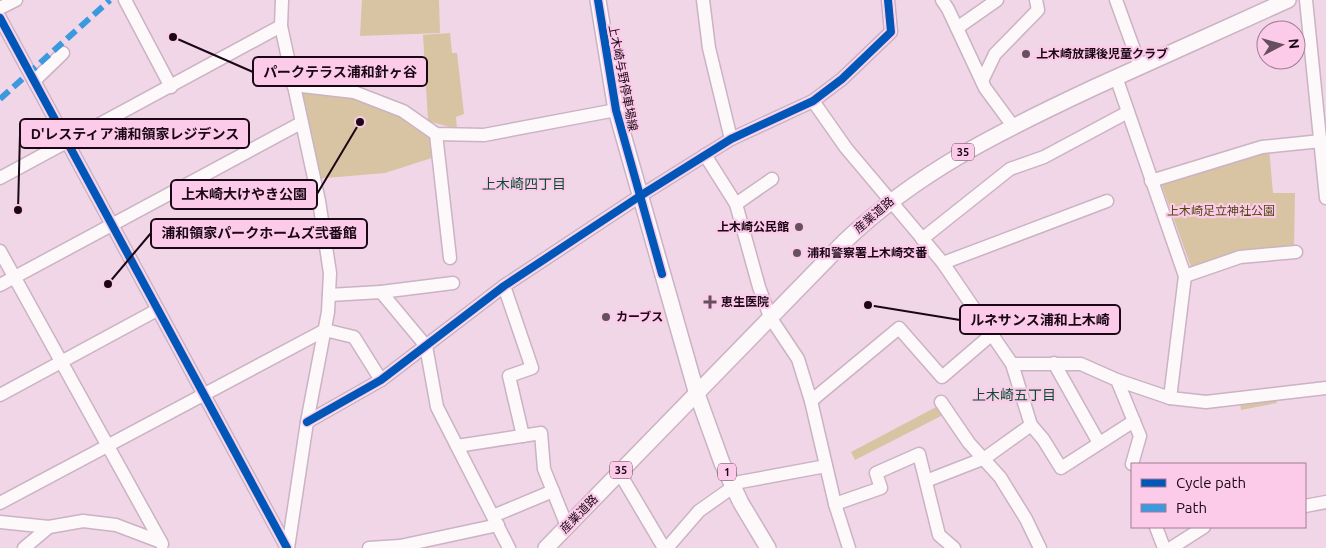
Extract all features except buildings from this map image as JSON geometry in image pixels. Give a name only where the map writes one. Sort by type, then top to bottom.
[{"type":"main road","name":"上木崎与野停車場線","points":[[598,0],[616,110],[696,392]]},
{"type":"main road","name":"産業道路","points":[[546,548],[844,242],[891,200],[952,159],[1013,126],[1140,66],[1288,0]]},
{"type":"main road","name":"1","points":[[696,392],[713,441],[733,486],[768,548]]},
{"type":"street","points":[[0,8],[16,0]]},
{"type":"street","points":[[125,0],[170,87]]},
{"type":"street","points":[[282,0],[281,26],[319,201],[330,273],[324,330],[287,548]]},
{"type":"street","points":[[703,0],[709,48],[731,140]]},
{"type":"street","points":[[307,422],[381,380],[504,286],[640,196],[731,140],[813,101],[842,79],[891,32],[888,0]]},
{"type":"street","points":[[942,0],[982,81],[1013,126]]},
{"type":"street","points":[[957,28],[997,0]]},
{"type":"street","points":[[982,81],[995,54],[1038,10],[1036,0]]},
{"type":"street","points":[[1116,0],[1140,66]]},
{"type":"street","points":[[1306,0],[1321,100],[1326,198]]},
{"type":"street","points":[[0,18],[287,548]]},
{"type":"street","points":[[0,178],[281,26]]},
{"type":"street","points":[[34,81],[63,53]]},
{"type":"street","points":[[1116,77],[1185,276],[1170,398]]},
{"type":"street","points":[[293,86],[354,92],[403,111],[436,134],[484,135],[616,110]]},
{"type":"street","points":[[813,101],[846,148],[943,263],[1012,364],[1031,425],[1043,439],[1061,468],[1134,421]]},
{"type":"street","points":[[922,239],[1010,168],[1044,157],[1128,112]]},
{"type":"street","points":[[0,285],[301,123]]},
{"type":"street","points":[[436,134],[450,258]]},
{"type":"street","points":[[1151,181],[1262,146],[1323,143]]},
{"type":"street","points":[[705,155],[736,204],[759,287],[770,317],[798,359],[811,401],[835,504],[849,548]]},
{"type":"street","points":[[736,204],[772,179]]},
{"type":"street","points":[[943,263],[1107,201]]},
{"type":"street","points":[[0,251],[163,546]]},
{"type":"street","points":[[1185,276],[1240,256],[1296,252]]},
{"type":"street","points":[[329,295],[381,292],[453,283]]},
{"type":"street","points":[[504,286],[532,368],[509,376],[523,436]]},
{"type":"street","points":[[381,292],[426,346],[437,407],[509,548]]},
{"type":"street","points":[[0,395],[157,310]]},
{"type":"street","points":[[811,401],[899,328],[942,377],[991,335]]},
{"type":"street","points":[[0,503],[324,330],[354,336],[381,380]]},
{"type":"street","points":[[1054,363],[1099,443]]},
{"type":"street","points":[[1012,364],[1081,364],[1117,380],[1170,398],[1206,402],[1326,388]]},
{"type":"street","points":[[1117,380],[1140,436],[1133,463]]},
{"type":"street","points":[[941,402],[968,442],[985,458],[1000,477],[1026,519],[1040,548]]},
{"type":"street","points":[[926,481],[985,458],[1031,425]]},
{"type":"street","points":[[457,446],[540,433],[544,469],[567,526]]},
{"type":"street","points":[[835,504],[881,488],[876,473],[919,454],[939,535],[954,548]]},
{"type":"street","points":[[619,472],[665,548],[698,511],[742,481],[826,466]]},
{"type":"street","points":[[369,548],[447,542],[496,521],[553,491]]},
{"type":"street","points":[[1306,506],[1326,502]]},
{"type":"street","points":[[0,522],[49,527],[83,521],[116,525],[163,546]]},
{"type":"street","points":[[24,548],[49,527]]},
{"type":"street","points":[[1156,528],[1164,548]]},
{"type":"street","points":[[1171,548],[1202,528]]},
{"type":"green space","points":[[362,0],[439,0],[440,33],[360,36]]},
{"type":"green space","points":[[450,33],[452,53],[457,53],[464,114],[456,117],[457,129],[428,121],[423,35]]},
{"type":"green space","points":[[293,85],[354,92],[436,134],[438,156],[385,173],[314,179]]},
{"type":"green space","name":"上木崎足立神社公園","points":[[1269,148],[1273,193],[1295,193],[1294,247],[1242,251],[1191,267],[1161,183]]},
{"type":"green space","points":[[1275,396],[1277,403],[1241,410],[1240,402]]},
{"type":"green space","points":[[938,406],[943,415],[855,460],[851,452]]},
{"type":"marked path","points":[[0,99],[110,0]]},
{"type":"cycle path","points":[[598,0],[616,110],[662,274]]},
{"type":"cycle path","points":[[307,422],[381,380],[504,286],[640,196],[731,139],[813,101],[842,79],[891,32],[888,0]]},
{"type":"cycle path","points":[[0,18],[287,548]]},
{"type":"place","name":"パークテラス浦和針ヶ谷","points":[[173,37]]},
{"type":"place","name":"上木崎放課後児童クラブ","points":[[1026,54]]},
{"type":"place","name":"上木崎大けやき公園","points":[[360,122]]},
{"type":"place","name":"D'レスティア浦和領家レジデンス","points":[[18,210]]},
{"type":"place","name":"上木崎公民館","points":[[799,227]]},
{"type":"place","name":"浦和警察署上木崎交番","points":[[797,253]]},
{"type":"place","name":"浦和領家パークホームズ弐番館","points":[[108,284]]},
{"type":"place","name":"恵生医院","points":[[710,302]]},
{"type":"place","name":"ルネサンス浦和上木崎","points":[[868,305]]},
{"type":"place","name":"カーブス","points":[[606,317]]},
{"type":"district","name":"上木崎四丁目","points":[[524,184]]},
{"type":"district","name":"上木崎五丁目","points":[[1014,395]]}]
